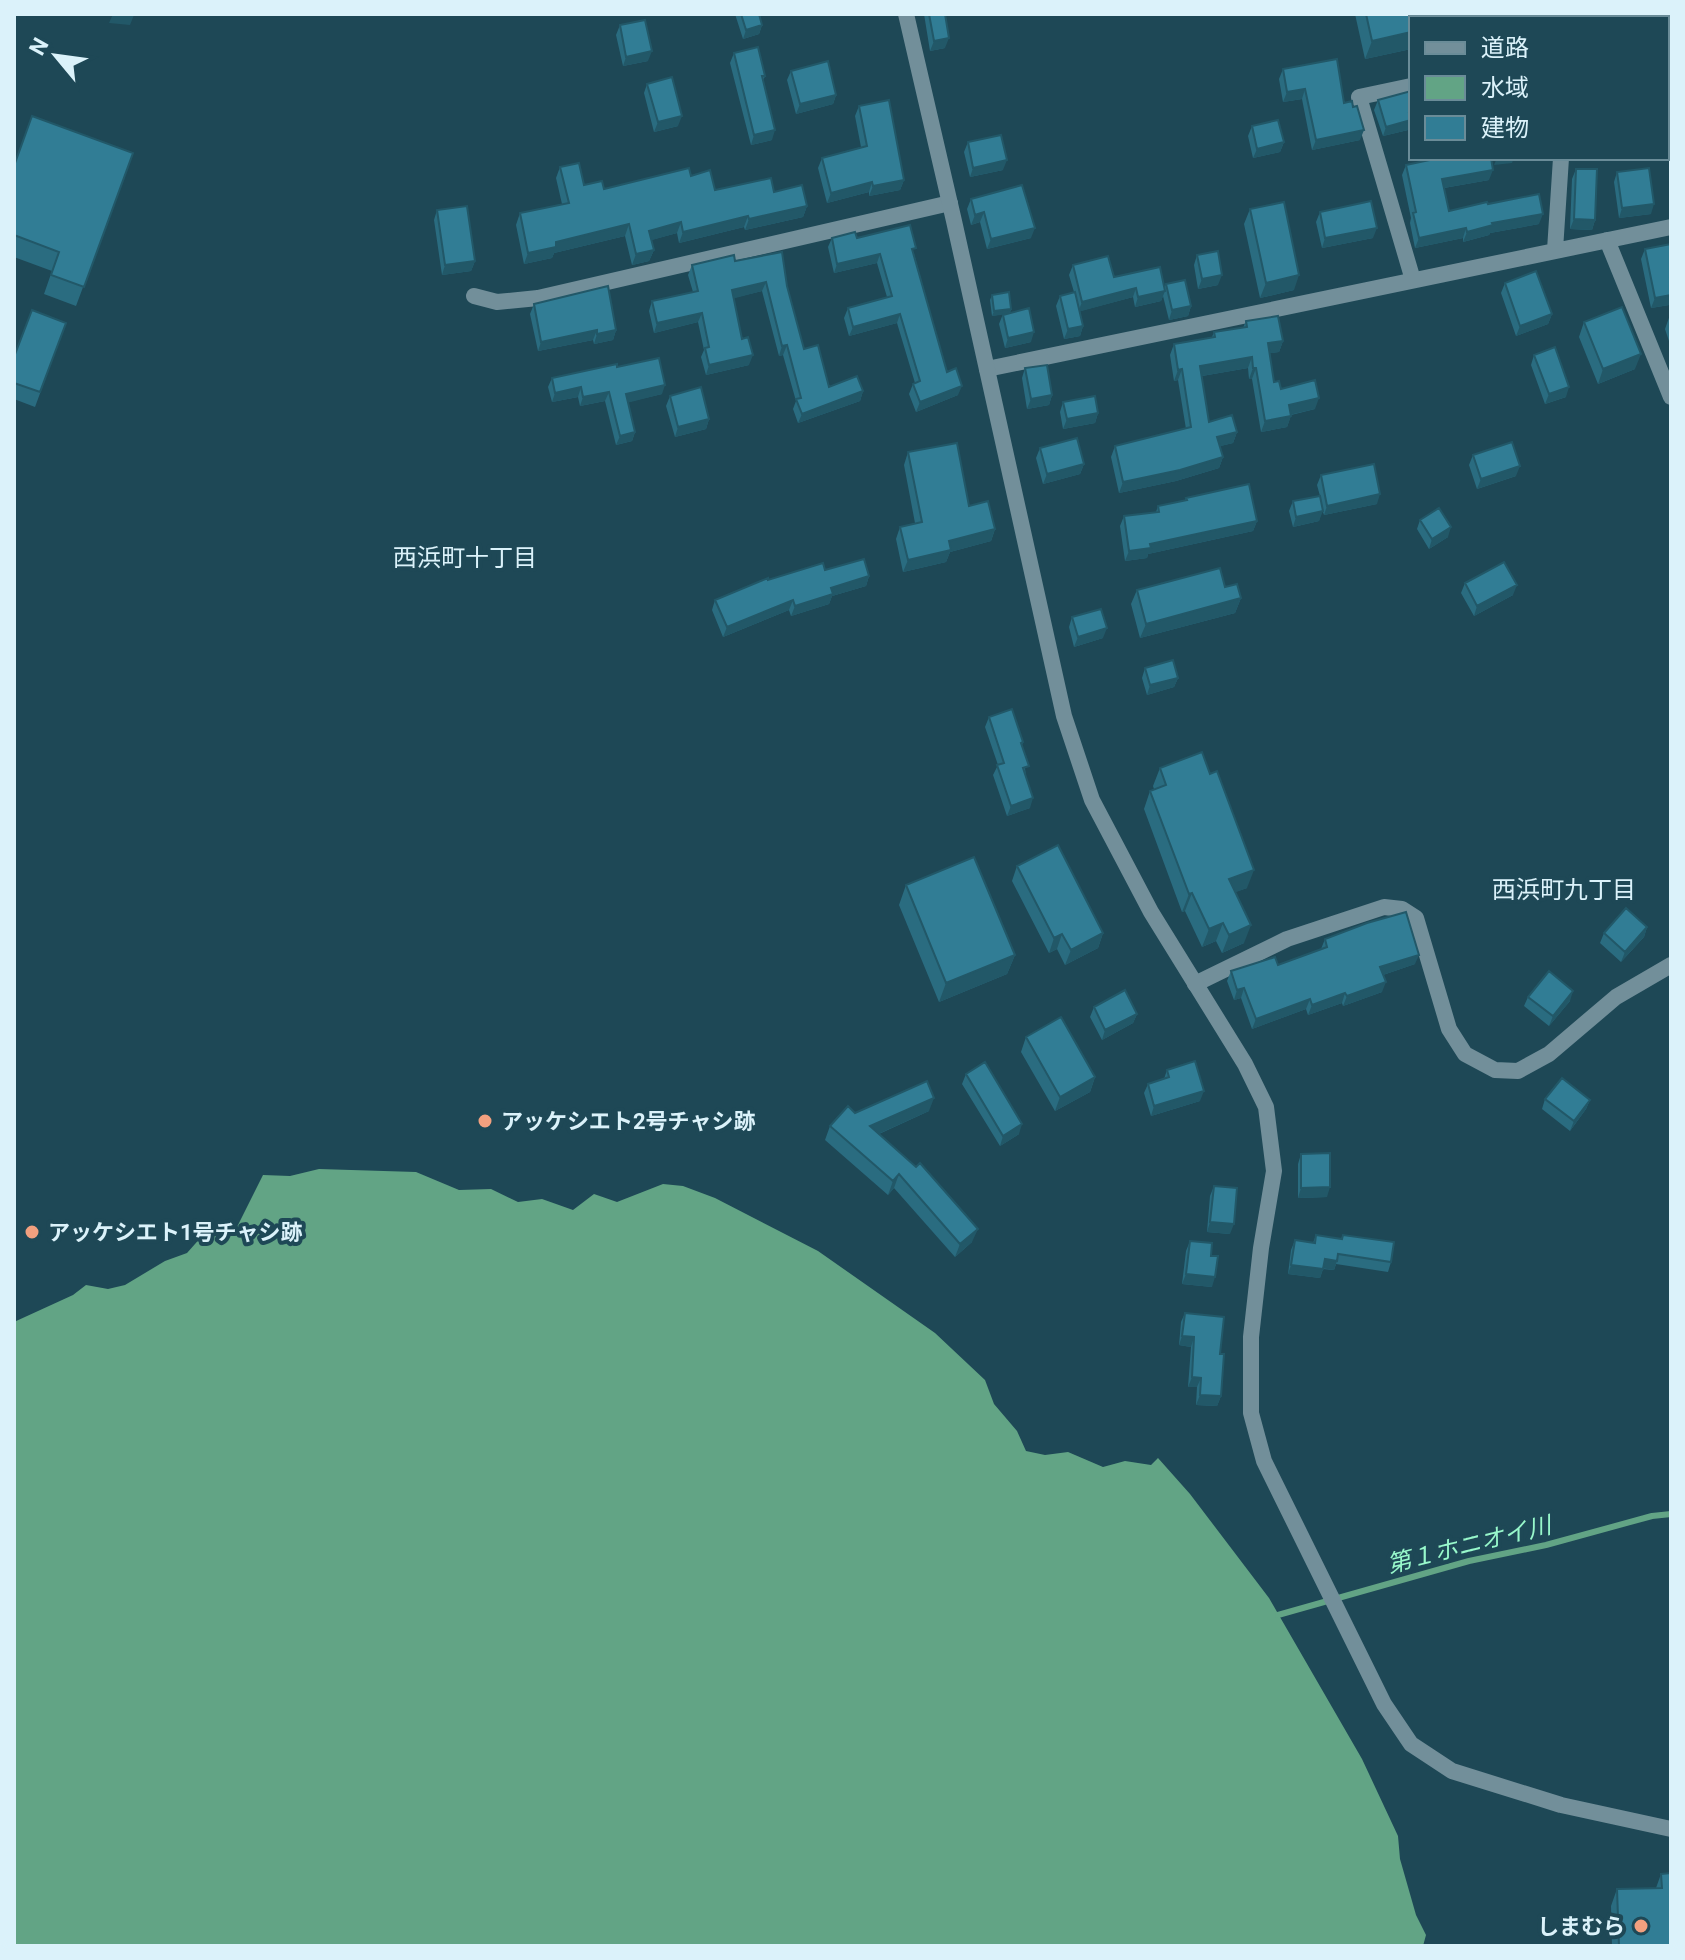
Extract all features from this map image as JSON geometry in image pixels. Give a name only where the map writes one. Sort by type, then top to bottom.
[{"type":"street","points":[[906,14],[1064,716],[1092,800],[1151,912],[1245,1064],[1266,1107],[1274,1171],[1251,1337],[1251,1413],[1264,1461],[1384,1704],[1411,1744],[1452,1771],[1561,1805],[1671,1829]]},
{"type":"street","points":[[1409,86],[1359,97],[1413,280]]},
{"type":"street","points":[[1555,250],[1561,160]]},
{"type":"street","points":[[474,296],[497,302],[538,298],[950,203]]},
{"type":"street","points":[[987,369],[1671,227]]},
{"type":"street","points":[[1607,240],[1671,397]]},
{"type":"street","points":[[1195,984],[1287,939],[1384,907],[1402,909],[1416,918],[1449,1029],[1465,1054],[1495,1070],[1518,1071],[1549,1054],[1616,997],[1671,965]]},
{"type":"water","points":[[319,1169],[416,1172],[459,1190],[491,1189],[518,1202],[542,1199],[573,1210],[594,1194],[617,1202],[663,1184],[683,1186],[715,1198],[818,1251],[935,1333],[985,1380],[994,1404],[1017,1431],[1026,1451],[1045,1455],[1068,1452],[1103,1467],[1125,1461],[1151,1465],[1158,1458],[1190,1494],[1269,1598],[1362,1759],[1398,1836],[1400,1859],[1416,1915],[1426,1935],[1423,1946],[14,1946],[14,1322],[73,1295],[86,1285],[108,1289],[125,1285],[165,1261],[187,1253],[203,1235],[224,1236],[236,1229],[263,1175],[290,1176]]},
{"type":"building","points":[[741,14],[759,14],[762,25],[746,30]]},
{"type":"building","points":[[929,14],[945,14],[949,38],[934,41]]},
{"type":"building","points":[[1366,14],[1490,14],[1409,16],[1409,32],[1372,41]]},
{"type":"building","points":[[1491,14],[1524,16],[1492,16]]},
{"type":"building","points":[[1671,14],[1671,77],[1669,16],[1637,16]]},
{"type":"building","points":[[645,20],[652,51],[626,57],[620,25]]},
{"type":"building","points":[[758,47],[775,130],[754,135],[734,53]]},
{"type":"building","points":[[1337,59],[1344,103],[1352,101],[1353,107],[1357,106],[1364,130],[1316,140],[1305,89],[1287,92],[1283,69]]},
{"type":"building","points":[[828,61],[836,95],[800,104],[791,71]]},
{"type":"building","points":[[672,77],[682,116],[658,122],[647,84]]},
{"type":"building","points":[[1409,92],[1409,121],[1386,127],[1378,100]]},
{"type":"building","points":[[889,100],[904,180],[873,186],[872,182],[831,193],[822,158],[867,146],[859,106]]},
{"type":"building","points":[[32,116],[133,153],[84,287],[51,275],[59,252],[14,235],[14,166]]},
{"type":"building","points":[[1278,120],[1284,142],[1257,149],[1252,126]]},
{"type":"building","points":[[1001,135],[1007,160],[973,168],[968,142]]},
{"type":"building","points":[[1430,160],[1491,160],[1493,170],[1442,179],[1449,211],[1539,194],[1543,214],[1492,223],[1467,232],[1466,228],[1419,238],[1406,165]]},
{"type":"building","points":[[579,163],[584,185],[602,181],[604,189],[689,168],[691,176],[710,170],[715,190],[771,178],[774,192],[802,185],[807,206],[683,232],[681,222],[649,231],[654,250],[636,254],[629,224],[556,242],[556,247],[528,253],[520,213],[569,203],[560,167]]},
{"type":"building","points":[[1649,168],[1654,204],[1622,208],[1617,172]]},
{"type":"building","points":[[1576,169],[1597,169],[1595,220],[1574,219]]},
{"type":"building","points":[[1022,185],[1035,228],[991,239],[984,212],[975,215],[971,199]]},
{"type":"building","points":[[1371,201],[1377,228],[1325,238],[1320,212]]},
{"type":"building","points":[[1284,202],[1299,275],[1266,283],[1250,209]]},
{"type":"building","points":[[467,206],[475,261],[445,265],[437,210]]},
{"type":"building","points":[[910,225],[916,248],[912,249],[947,372],[956,368],[962,386],[920,402],[913,384],[920,381],[900,314],[853,327],[848,308],[892,296],[880,254],[837,264],[832,238],[855,232],[857,238]]},
{"type":"building","points":[[1671,244],[1671,295],[1655,298],[1645,249]]},
{"type":"building","points":[[1218,251],[1222,275],[1202,279],[1197,255]]},
{"type":"building","points":[[782,252],[787,286],[804,349],[818,345],[829,387],[857,376],[863,391],[802,414],[796,399],[801,398],[787,345],[782,346],[766,282],[732,290],[742,339],[748,337],[753,355],[709,365],[705,348],[709,347],[702,313],[657,323],[652,301],[698,291],[692,265],[734,255],[735,261]]},
{"type":"building","points":[[1108,256],[1114,277],[1160,267],[1165,291],[1138,297],[1136,288],[1082,302],[1073,265]]},
{"type":"building","points":[[1536,271],[1552,314],[1520,326],[1505,283]]},
{"type":"building","points":[[1185,280],[1191,306],[1172,310],[1166,284]]},
{"type":"building","points":[[608,286],[616,330],[597,334],[597,330],[541,342],[534,304]]},
{"type":"building","points":[[1009,292],[1011,309],[994,311],[992,295]]},
{"type":"building","points":[[1075,292],[1083,326],[1068,329],[1060,296]]},
{"type":"building","points":[[1622,307],[1641,354],[1603,369],[1584,322]]},
{"type":"building","points":[[1029,308],[1034,332],[1008,338],[1003,315]]},
{"type":"building","points":[[32,310],[66,323],[40,392],[14,383],[14,357]]},
{"type":"building","points":[[1278,316],[1283,341],[1268,343],[1274,382],[1279,381],[1281,389],[1315,380],[1319,398],[1289,405],[1291,416],[1265,421],[1252,357],[1200,366],[1209,422],[1232,415],[1237,432],[1217,437],[1223,457],[1123,482],[1115,446],[1191,427],[1182,369],[1178,370],[1174,344],[1215,337],[1214,332],[1247,327],[1246,321]]},
{"type":"building","points":[[1555,347],[1569,387],[1549,394],[1534,355]]},
{"type":"building","points":[[659,358],[665,385],[626,394],[635,432],[620,436],[609,392],[583,397],[581,387],[555,393],[552,378]]},
{"type":"building","points":[[1047,365],[1052,395],[1031,399],[1025,368]]},
{"type":"building","points":[[701,387],[709,419],[678,427],[670,396]]},
{"type":"building","points":[[1095,396],[1098,413],[1067,419],[1063,402]]},
{"type":"building","points":[[1077,438],[1084,464],[1047,474],[1040,448]]},
{"type":"building","points":[[1512,442],[1520,466],[1481,479],[1473,455]]},
{"type":"building","points":[[957,443],[969,506],[988,501],[995,529],[949,541],[951,550],[908,560],[900,527],[922,522],[908,452]]},
{"type":"building","points":[[1374,464],[1380,494],[1327,506],[1321,475]]},
{"type":"building","points":[[1249,484],[1257,521],[1129,551],[1124,516],[1159,512],[1158,506]]},
{"type":"building","points":[[1320,496],[1323,511],[1296,517],[1293,501]]},
{"type":"building","points":[[1439,508],[1451,527],[1432,539],[1420,520]]},
{"type":"building","points":[[864,559],[869,576],[831,588],[833,594],[795,606],[793,600],[727,627],[715,600],[768,578],[823,563],[825,570]]},
{"type":"building","points":[[1504,562],[1517,585],[1477,606],[1465,583]]},
{"type":"building","points":[[1220,568],[1225,587],[1237,584],[1241,598],[1146,624],[1137,590]]},
{"type":"building","points":[[1101,609],[1107,628],[1078,637],[1072,617]]},
{"type":"building","points":[[1173,660],[1178,678],[1150,685],[1145,668]]},
{"type":"building","points":[[1012,709],[1029,766],[1023,768],[1033,798],[1011,806],[997,765],[1004,763],[989,717]]},
{"type":"building","points":[[1202,752],[1210,774],[1217,771],[1254,870],[1229,879],[1251,925],[1229,935],[1223,923],[1209,929],[1192,893],[1189,894],[1150,791],[1166,785],[1160,768]]},
{"type":"building","points":[[1058,845],[1103,933],[1071,950],[1062,934],[1054,938],[1017,866]]},
{"type":"building","points":[[974,857],[1015,955],[946,983],[906,885]]},
{"type":"building","points":[[1626,908],[1647,927],[1625,952],[1604,933]]},
{"type":"building","points":[[1406,912],[1419,955],[1380,967],[1386,982],[1312,1005],[1310,999],[1256,1019],[1244,988],[1237,990],[1231,971],[1275,957],[1278,965],[1327,947],[1325,939]]},
{"type":"building","points":[[1549,971],[1573,991],[1553,1016],[1528,997]]},
{"type":"building","points":[[1125,990],[1137,1014],[1105,1030],[1094,1007]]},
{"type":"building","points":[[1061,1017],[1095,1077],[1060,1097],[1026,1037]]},
{"type":"building","points":[[1195,1061],[1204,1091],[1154,1106],[1148,1084],[1169,1077],[1167,1070]]},
{"type":"building","points":[[985,1062],[1022,1124],[1003,1136],[966,1074]]},
{"type":"building","points":[[1562,1078],[1590,1100],[1574,1121],[1545,1099]]},
{"type":"building","points":[[927,1081],[934,1098],[870,1126],[916,1167],[920,1163],[978,1229],[960,1244],[899,1174],[893,1181],[830,1126],[848,1106],[855,1113]]},
{"type":"building","points":[[1330,1153],[1330,1187],[1301,1188],[1301,1154]]},
{"type":"building","points":[[1214,1186],[1237,1188],[1234,1224],[1210,1222]]},
{"type":"building","points":[[1316,1235],[1342,1239],[1343,1235],[1394,1242],[1391,1262],[1338,1254],[1337,1261],[1325,1259],[1323,1269],[1291,1265],[1295,1240],[1315,1243]]},
{"type":"building","points":[[1190,1241],[1212,1243],[1211,1256],[1218,1256],[1215,1277],[1186,1274]]},
{"type":"building","points":[[1185,1313],[1224,1317],[1220,1354],[1224,1354],[1221,1396],[1200,1395],[1201,1378],[1192,1377],[1194,1337],[1182,1336]]},
{"type":"building","name":"しまむら","points":[[1671,1873],[1671,1946],[1619,1946],[1617,1889],[1662,1888],[1661,1874]]},
{"type":"waterway","name":"第１ホニオイ川","points":[[1278,1615],[1469,1561],[1671,1514]]},
{"type":"place","name":"アッケシエト2号チャシ跡","points":[[485,1121]]},
{"type":"place","name":"アッケシエト1号チャシ跡","points":[[32,1232]]},
{"type":"place","name":"しまむら","points":[[1641,1926]]},
{"type":"district","name":"西浜町十丁目","points":[[465,558]]},
{"type":"district","name":"西浜町九丁目","points":[[1564,890]]}]
